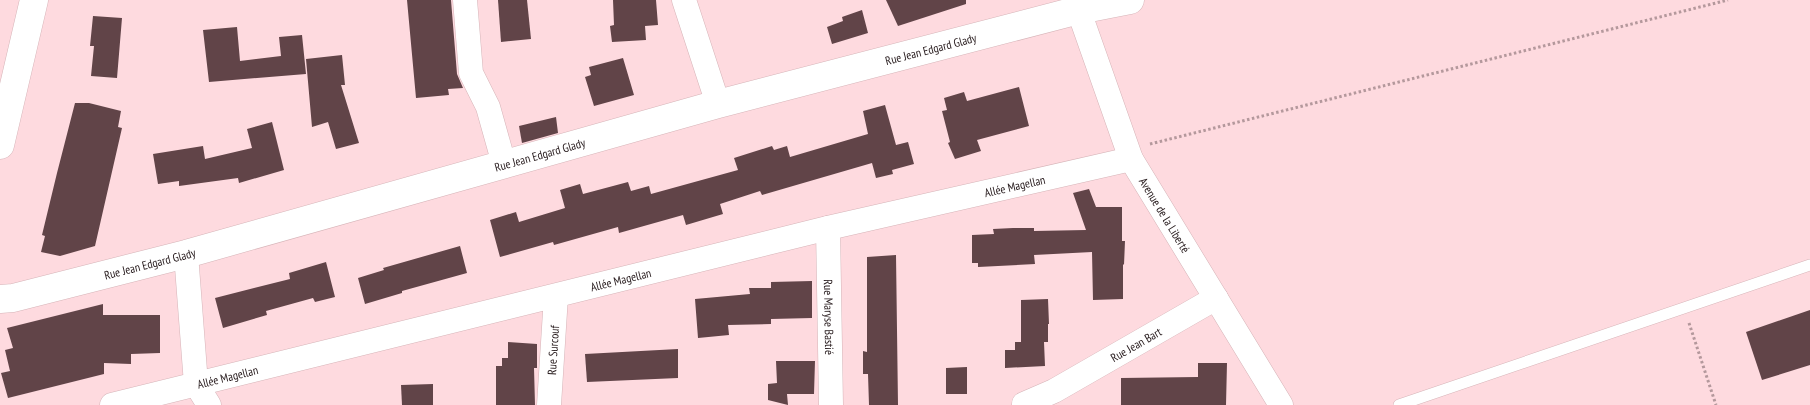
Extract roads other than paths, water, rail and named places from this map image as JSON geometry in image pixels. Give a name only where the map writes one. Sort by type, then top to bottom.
[{"type":"street","points":[[0,145],[34,0]]},
{"type":"street","points":[[465,0],[471,73],[488,107],[504,164]]},
{"type":"street","points":[[684,0],[718,104]]},
{"type":"street","name":"Rue Jean Edgard Glady","points":[[0,300],[186,254],[1077,5],[1130,0]]},
{"type":"street","name":"Avenue de la Liberté","points":[[1077,5],[1130,154],[1282,405]]},
{"type":"street","name":"Allée Magellan","points":[[112,405],[1130,154]]},
{"type":"street","name":"Rue Maryse Bastié","points":[[828,228],[831,405]]},
{"type":"street","points":[[186,254],[196,384],[209,405]]},
{"type":"street","name":"Rue Surcouf","points":[[549,405],[556,296]]},
{"type":"street","name":"Rue Jean Bart","points":[[1024,405],[1054,398],[1216,298]]},
{"type":"lane","points":[[1399,405],[1810,265]]}]
